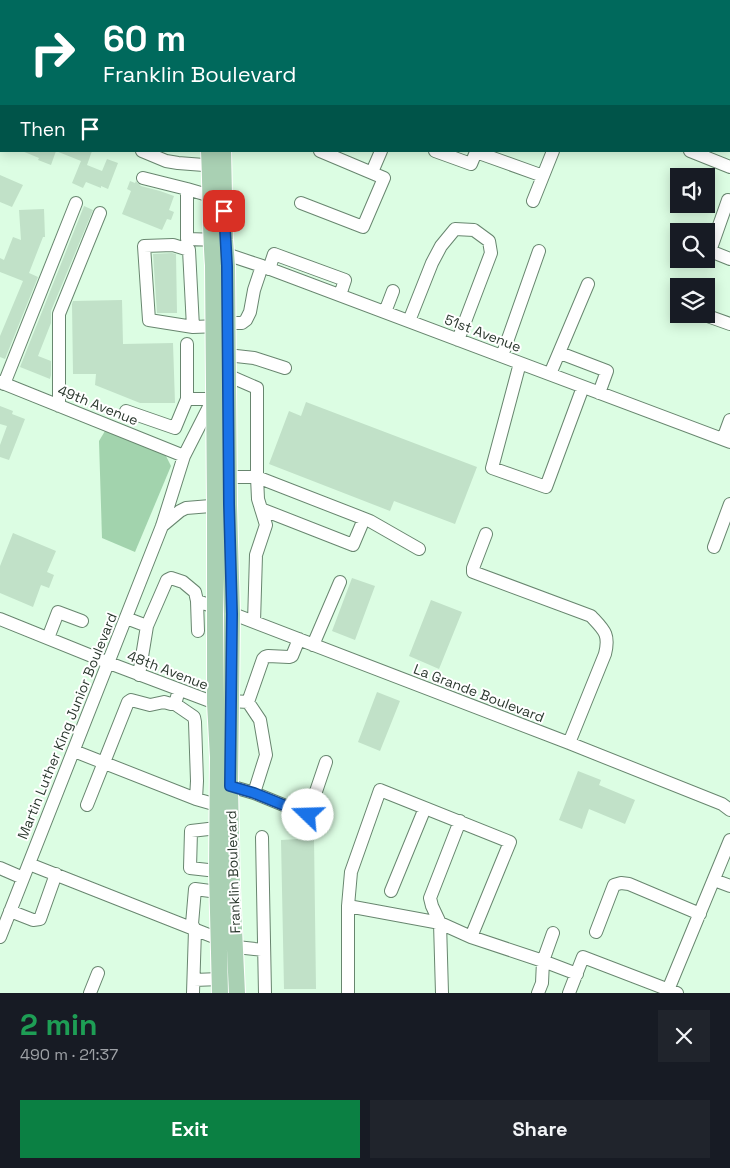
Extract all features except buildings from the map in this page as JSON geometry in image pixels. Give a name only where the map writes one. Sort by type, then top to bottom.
[{"type":"main road","name":"Franklin Boulevard","points":[[216,159],[220,244],[227,266],[213,399],[232,614],[218,757],[217,871],[220,986]]},
{"type":"main road","name":"Franklin Boulevard","points":[[220,244],[213,264],[213,303],[227,356],[229,477],[222,505],[215,607],[230,786],[237,993]]},
{"type":"main road","points":[[220,325],[220,364],[227,375]]},
{"type":"street","points":[[144,152],[166,161],[178,163],[216,159]]},
{"type":"street","points":[[301,203],[363,227],[384,178],[322,152]]},
{"type":"street","points":[[372,172],[380,152]]},
{"type":"street","points":[[438,152],[471,164],[476,152],[543,176]]},
{"type":"street","points":[[533,201],[554,152]]},
{"type":"street","points":[[692,152],[730,167]]},
{"type":"street","points":[[143,178],[217,196]]},
{"type":"street","name":"51st Avenue","points":[[187,189],[187,239],[220,244],[236,256],[726,440]]},
{"type":"street","points":[[730,201],[728,200],[710,251],[730,259]]},
{"type":"street","points":[[2,383],[76,202]]},
{"type":"street","points":[[59,406],[60,314],[100,213]]},
{"type":"street","points":[[409,321],[432,262],[441,246],[455,229],[474,230],[489,241],[491,253],[458,340]]},
{"type":"street","points":[[193,327],[189,250],[173,245],[144,246],[149,320],[193,327],[242,323],[250,312],[254,290],[265,267]]},
{"type":"street","points":[[502,356],[539,252]]},
{"type":"street","points":[[550,374],[588,284]]},
{"type":"street","points":[[385,312],[393,292]]},
{"type":"street","points":[[715,319],[730,324]]},
{"type":"street","points":[[126,411],[174,428],[187,399],[187,344]]},
{"type":"street","points":[[560,353],[608,371],[599,393]]},
{"type":"street","points":[[227,356],[254,358],[285,368]]},
{"type":"street","points":[[520,363],[492,468],[546,487],[583,386]]},
{"type":"street","points":[[227,375],[257,388],[258,499],[266,525],[256,555],[254,622]]},
{"type":"street","name":"49th Avenue","points":[[2,383],[184,456]]},
{"type":"street","points":[[187,399],[213,399]]},
{"type":"street","name":"Martin Luther King Junior Boulevard","points":[[1,931],[141,582],[162,526],[184,456],[213,399]]},
{"type":"street","points":[[726,440],[730,420]]},
{"type":"street","points":[[229,477],[257,477],[364,519],[419,549]]},
{"type":"street","points":[[714,547],[730,504]]},
{"type":"street","points":[[162,526],[186,508],[222,505]]},
{"type":"street","points":[[261,509],[354,545],[364,519]]},
{"type":"street","points":[[486,534],[473,572],[591,616],[605,632],[608,643],[605,654],[569,743]]},
{"type":"street","points":[[139,675],[147,626],[167,580],[171,578],[184,582],[195,592],[198,631]]},
{"type":"street","points":[[141,582],[162,592]]},
{"type":"street","points":[[313,645],[340,582]]},
{"type":"street","name":"La Grande Boulevard","points":[[197,601],[569,743],[722,804],[730,810]]},
{"type":"street","points":[[48,638],[58,612],[82,621]]},
{"type":"street","points":[[126,618],[147,626]]},
{"type":"street","name":"48th Avenue","points":[[0,619],[179,690],[223,702],[248,702]]},
{"type":"street","points":[[254,793],[266,755],[260,720],[248,702],[263,659],[268,656],[292,656],[299,639]]},
{"type":"street","points":[[175,704],[179,690]]},
{"type":"street","points":[[87,804],[128,702],[131,700],[150,705],[164,702],[175,704],[194,717],[196,799]]},
{"type":"street","points":[[74,751],[196,799],[217,805]]},
{"type":"street","points":[[230,786],[254,793],[308,815],[326,762]]},
{"type":"street","points":[[348,993],[348,906],[351,872],[380,790],[510,842],[472,936]]},
{"type":"street","points":[[391,890],[425,808]]},
{"type":"street","points":[[442,993],[440,923],[430,898],[460,821]]},
{"type":"street","points":[[217,828],[192,831],[190,868],[217,871]]},
{"type":"street","points":[[262,838],[265,993]]},
{"type":"street","points":[[569,993],[584,958],[672,991],[730,840]]},
{"type":"street","points":[[29,864],[195,930],[219,943],[264,950]]},
{"type":"street","points":[[0,868],[23,878]]},
{"type":"street","points":[[10,911],[33,920],[40,918],[56,874]]},
{"type":"street","points":[[714,880],[730,886]]},
{"type":"street","points":[[596,932],[614,885],[621,883],[629,884],[700,914]]},
{"type":"street","points":[[193,993],[195,930],[192,924],[195,889],[218,892]]},
{"type":"street","points":[[348,906],[440,923],[577,974]]},
{"type":"street","points":[[538,993],[542,983],[543,960],[553,933]]},
{"type":"street","points":[[90,993],[98,973]]},
{"type":"street","points":[[194,980],[220,986]]},
{"type":"green space","points":[[105,431],[165,454],[171,466],[135,552],[102,538],[99,441]]},
{"type":"route","points":[[224,211],[227,266],[232,614],[230,786],[254,793],[308,815]]}]
